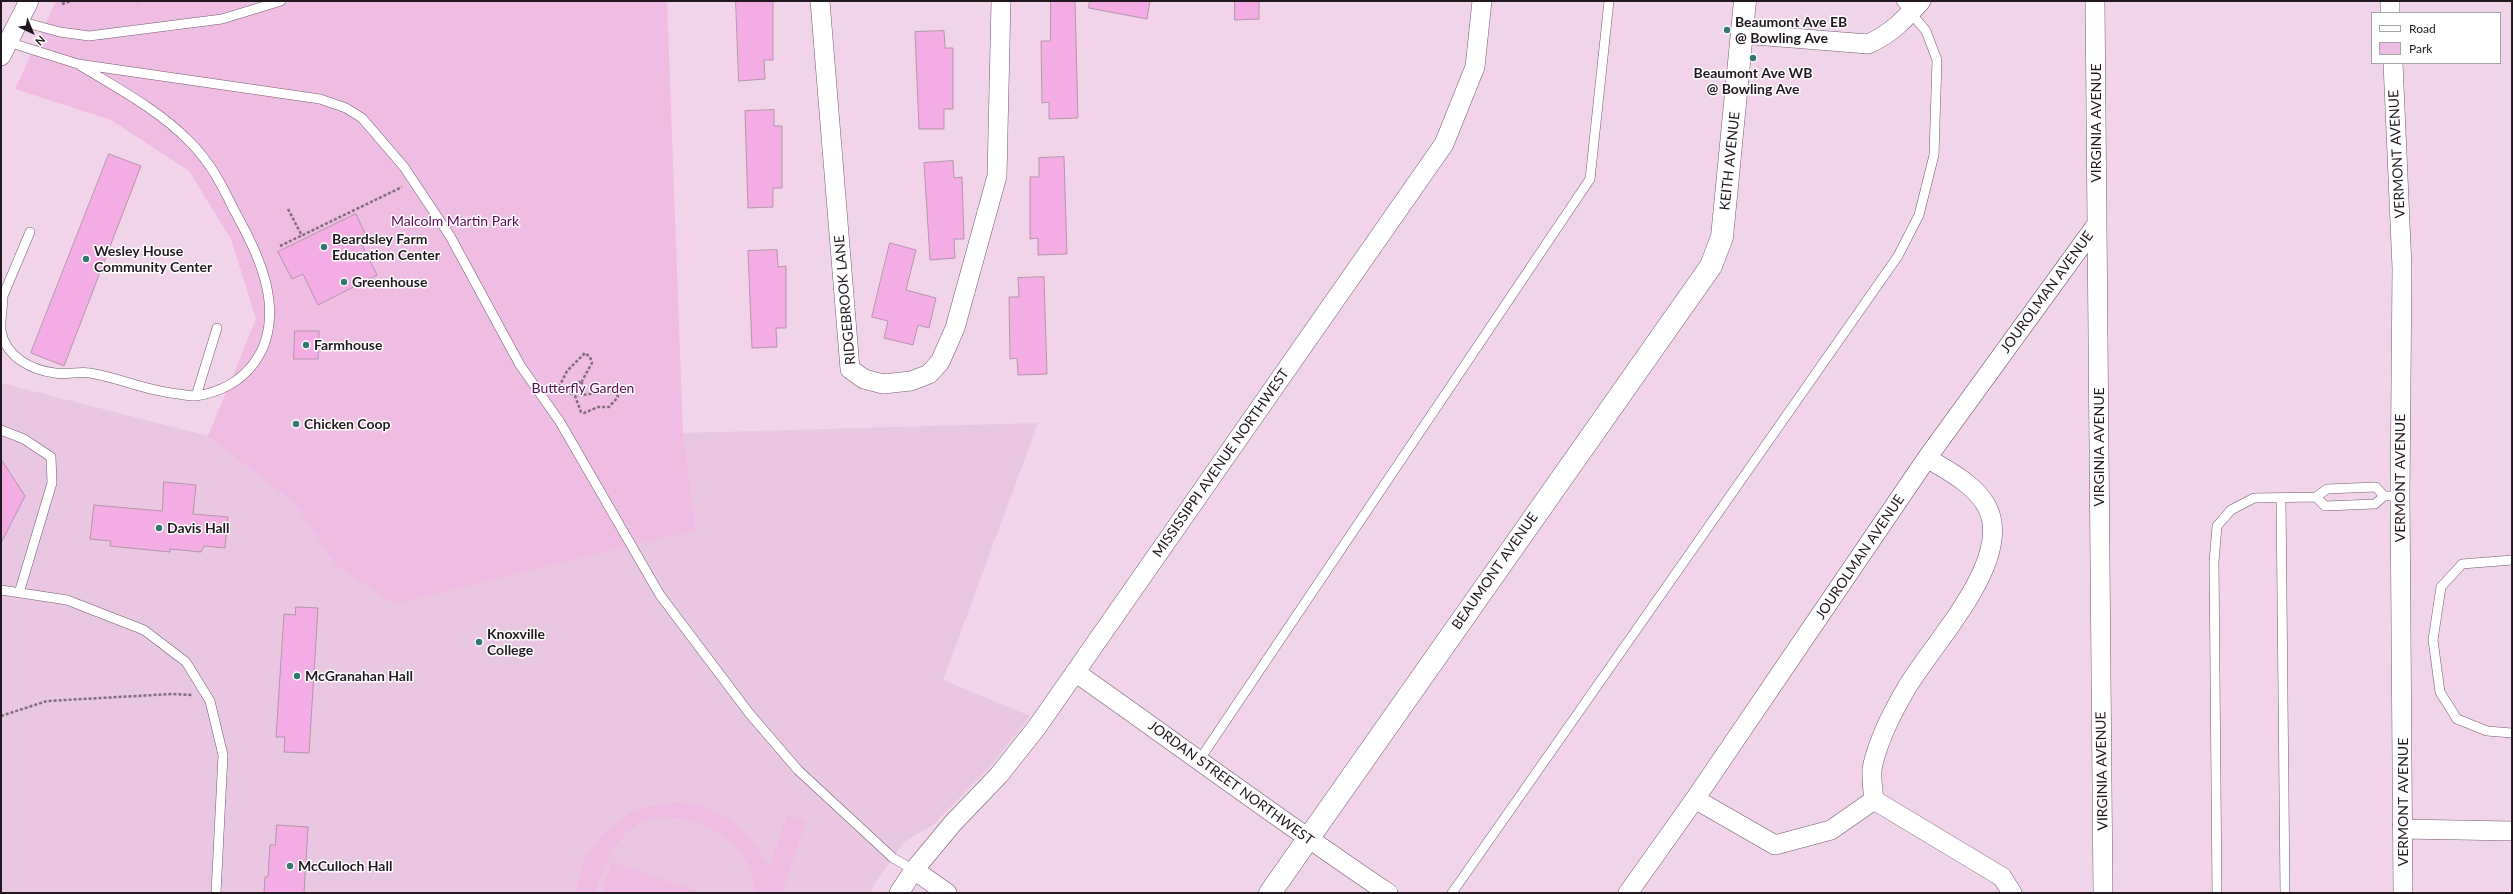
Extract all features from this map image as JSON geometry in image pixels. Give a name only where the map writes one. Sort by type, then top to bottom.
[{"type":"street","points":[[5,49],[29,1]]},
{"type":"street","name":"RIDGEBROOK LANE","points":[[820,1],[850,369],[864,379],[883,384],[911,381],[929,374],[940,362],[956,328],[997,176],[1001,1]]},
{"type":"street","name":"MISSISSIPPI AVENUE NORTHWEST","points":[[899,893],[914,870],[953,823],[999,775],[1037,727],[1444,144],[1475,67],[1482,1]]},
{"type":"street","name":"KEITH AVENUE","points":[[1718,248],[1722,237],[1745,1]]},
{"type":"street","name":"VIRGINIA AVENUE","points":[[2095,1],[2103,893]]},
{"type":"street","points":[[2390,1],[2390,12]]},
{"type":"street","points":[[1742,34],[1868,44],[1885,37],[1911,5]]},
{"type":"street","name":"VERMONT AVENUE","points":[[2393,64],[2402,268],[2392,495],[2403,829],[2403,893]]},
{"type":"street","name":"JOUROLMAN AVENUE","points":[[1628,893],[1695,799],[1927,458],[2097,224]]},
{"type":"street","name":"BEAUMONT AVENUE","points":[[1270,893],[1515,542],[1711,266],[1718,248]]},
{"type":"street","points":[[1874,800],[1872,765],[1890,722],[1906,689],[1971,595],[1989,558],[1991,527],[1986,506],[1974,489],[1927,458]]},
{"type":"street","name":"JORDAN STREET NORTHWEST","points":[[1075,672],[1200,759],[1308,840],[1388,893]]},
{"type":"street","points":[[1695,799],[1775,844],[1831,830],[1874,800]]},
{"type":"street","points":[[1874,800],[2002,877],[2012,893]]},
{"type":"street","points":[[2403,829],[2512,831]]},
{"type":"street","points":[[914,870],[947,893]]},
{"type":"lane","points":[[19,21],[60,32],[88,36],[222,19],[281,1]]},
{"type":"lane","points":[[1200,759],[1590,179],[1609,1]]},
{"type":"lane","points":[[1452,893],[1898,256],[1905,243],[1919,215],[1934,155],[1937,60],[1926,31],[1911,5]]},
{"type":"lane","points":[[5,49],[78,64],[320,99],[346,108],[362,118],[404,167],[450,236],[520,365],[536,391],[574,445],[660,595],[749,713],[798,770],[894,858],[914,870]]},
{"type":"lane","points":[[30,232],[2,295],[1,331],[11,353],[24,364],[55,373],[90,373],[154,392],[196,396],[228,385],[249,372],[260,356],[266,335],[268,319],[269,302],[265,282],[245,230],[213,169],[190,142],[167,122],[78,64]]},
{"type":"lane","points":[[196,396],[217,328]]},
{"type":"lane","points":[[1,430],[24,439],[51,457],[52,483],[19,593]]},
{"type":"lane","points":[[2217,893],[2214,562],[2217,526],[2231,510],[2254,498],[2316,497],[2327,489],[2376,487],[2392,495]]},
{"type":"lane","points":[[2316,497],[2325,506],[2375,504],[2392,495]]},
{"type":"lane","points":[[2281,498],[2285,893]]},
{"type":"lane","points":[[2512,560],[2462,564],[2441,587],[2433,640],[2440,692],[2457,719],[2487,731],[2512,733]]},
{"type":"lane","points":[[1,590],[67,600],[144,630],[186,662],[208,696],[223,755],[216,893]]},
{"type":"path","points":[[62,4],[71,1]]},
{"type":"path","points":[[280,246],[392,192]]},
{"type":"path","points":[[288,209],[302,236]]},
{"type":"path","points":[[559,387],[566,371],[585,353],[590,357],[592,363],[582,381],[581,395]]},
{"type":"path","points":[[564,389],[582,381]]},
{"type":"path","points":[[536,391],[549,387],[559,387],[564,389],[575,396],[581,412],[584,413],[598,407],[609,407],[618,397],[617,394],[611,391],[575,396]]},
{"type":"path","points":[[1,716],[47,701],[172,694],[208,696]]},
{"type":"shaded area","name":"Knoxville College","points":[[1,383],[208,436],[295,504],[335,565],[696,530],[683,433],[1038,423],[943,680],[1030,716],[991,766],[934,824],[904,842],[875,883],[871,893],[1,893]]},
{"type":"green space","name":"Malcolm Martin Park","points":[[56,1],[667,1],[683,433],[696,530],[394,604],[335,565],[295,504],[208,436],[256,319],[231,239],[189,171],[111,120],[15,89]]},
{"type":"green space","points":[[680,802],[710,809],[733,822],[743,831],[770,867],[787,815],[806,821],[782,893],[755,893],[748,864],[738,850],[727,840],[714,831],[699,824],[683,819],[667,817],[653,818],[640,823],[631,829],[616,845],[606,863],[595,893],[575,893],[586,857],[602,835],[632,812],[650,806]]},
{"type":"green space","points":[[612,862],[702,893],[602,893]]},
{"type":"building","points":[[736,1],[773,1],[773,60],[764,60],[765,79],[739,81]]},
{"type":"building","points":[[1051,1],[1075,1],[1078,118],[1049,119],[1049,102],[1042,103],[1041,41],[1050,41]]},
{"type":"building","points":[[1090,1],[1150,1],[1147,19],[1089,8]]},
{"type":"building","points":[[1235,1],[1259,1],[1259,19],[1235,20]]},
{"type":"building","points":[[944,31],[945,48],[953,48],[953,109],[944,109],[944,129],[919,129],[915,32]]},
{"type":"building","points":[[774,110],[774,126],[782,126],[782,188],[773,188],[773,207],[748,208],[745,111]]},
{"type":"building","name":"Wesley House Community Center","points":[[109,154],[141,166],[64,366],[31,353]]},
{"type":"building","points":[[1064,157],[1067,254],[1038,255],[1038,238],[1030,239],[1030,177],[1039,177],[1039,158]]},
{"type":"building","points":[[953,161],[954,178],[962,177],[964,239],[954,239],[955,258],[930,260],[924,163]]},
{"type":"building","points":[[356,214],[369,242],[362,245],[377,275],[318,305],[303,274],[292,279],[278,252]]},
{"type":"building","points":[[890,243],[916,250],[906,290],[936,298],[929,328],[918,325],[913,345],[884,338],[888,321],[872,317]]},
{"type":"building","points":[[777,250],[778,267],[786,266],[786,328],[776,328],[777,347],[752,348],[748,251]]},
{"type":"building","points":[[1044,277],[1047,374],[1018,375],[1017,358],[1010,359],[1009,297],[1019,297],[1018,278]]},
{"type":"building","name":"Farmhouse","points":[[295,331],[319,331],[318,359],[294,359]]},
{"type":"building","points":[[1,459],[25,496],[1,543]]},
{"type":"building","name":"Davis Hall","points":[[164,482],[196,485],[193,514],[228,517],[225,548],[204,546],[201,552],[170,549],[170,552],[110,546],[111,541],[90,539],[94,505],[162,511]]},
{"type":"building","name":"McGranahan Hall","points":[[296,607],[318,608],[309,753],[284,752],[285,737],[276,737],[284,614],[295,615]]},
{"type":"building","name":"McCulloch Hall","points":[[277,825],[308,827],[304,893],[264,893],[265,877],[268,877],[270,845],[275,845]]},
{"type":"place","name":"Beaumont Ave EB @ Bowling Ave","points":[[1727,30]]},
{"type":"place","name":"Beaumont Ave WB @ Bowling Ave","points":[[1753,58]]},
{"type":"place","name":"Beardsley Farm Education Center","points":[[324,247]]},
{"type":"place","name":"Wesley House Community Center","points":[[86,259]]},
{"type":"place","name":"Greenhouse","points":[[344,282]]},
{"type":"place","name":"Farmhouse","points":[[306,345]]},
{"type":"place","name":"Chicken Coop","points":[[296,424]]},
{"type":"place","name":"Davis Hall","points":[[159,528]]},
{"type":"place","name":"Knoxville College","points":[[479,642]]},
{"type":"place","name":"McGranahan Hall","points":[[297,676]]},
{"type":"place","name":"McCulloch Hall","points":[[290,866]]},
{"type":"park label","name":"Butterfly Garden","points":[[583,388]]}]
